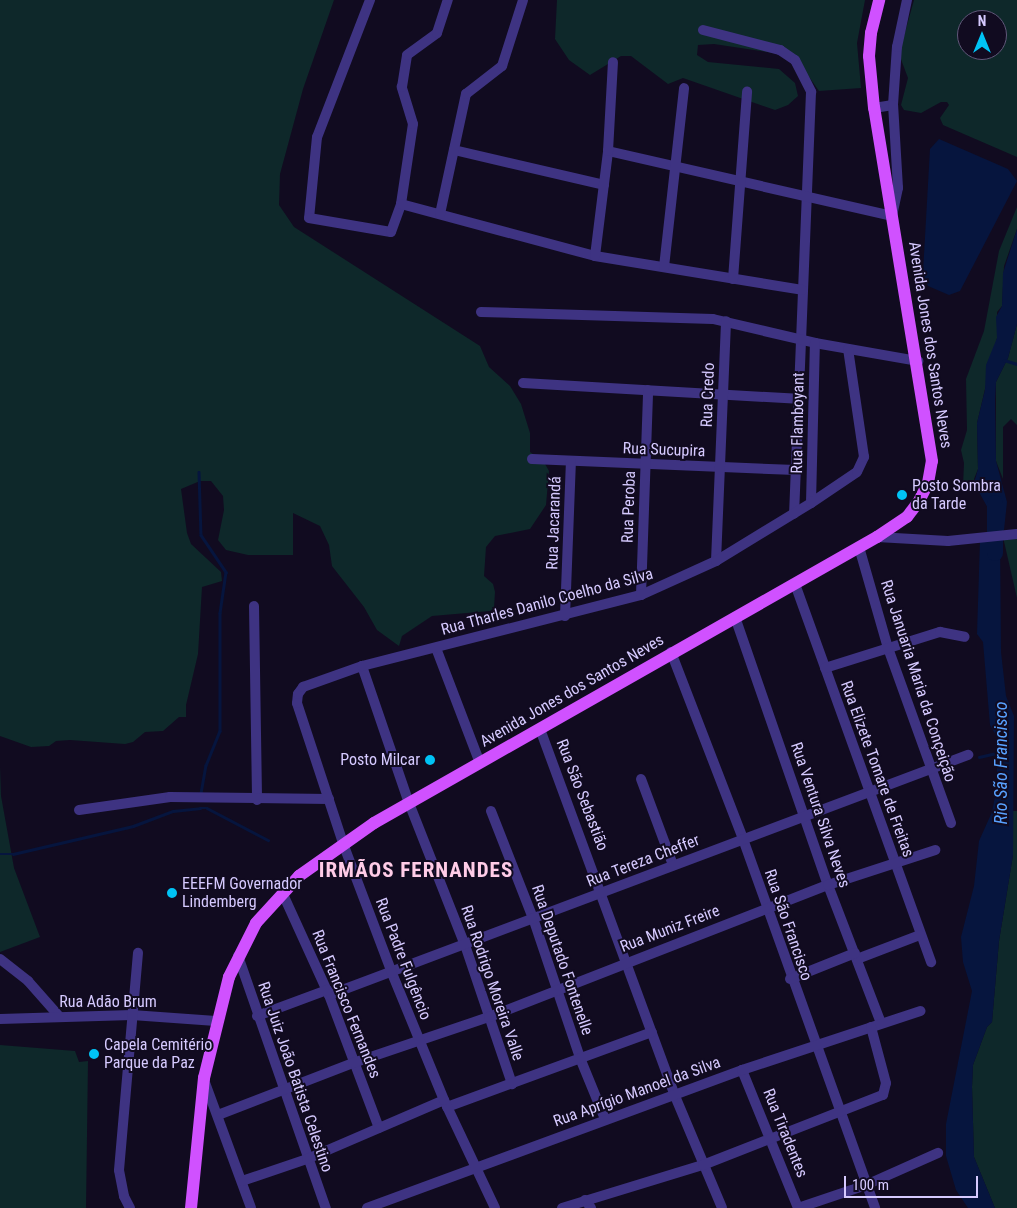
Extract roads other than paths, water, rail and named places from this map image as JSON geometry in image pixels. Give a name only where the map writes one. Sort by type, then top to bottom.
[{"type":"main road","name":"Avenida Jones dos Santos Neves","points":[[190,1208],[204,1078],[216,1021],[238,956],[256,923],[282,892],[343,842],[671,652],[877,537],[907,517],[928,483],[932,461],[930,437],[874,108],[869,56],[871,33],[879,0]]},
{"type":"street","points":[[370,0],[317,137],[309,218],[391,232],[401,204],[413,124],[402,86],[407,55],[437,33],[448,0]]},
{"type":"street","points":[[440,214],[466,94],[502,66],[523,0]]},
{"type":"street","points":[[608,151],[892,216],[898,188],[893,105],[897,47],[907,0]]},
{"type":"street","points":[[703,30],[780,50],[795,60],[802,70],[811,92],[794,514]]},
{"type":"street","points":[[595,256],[608,151],[613,62]]},
{"type":"street","points":[[664,267],[684,88]]},
{"type":"street","points":[[733,278],[742,181],[747,92]]},
{"type":"street","points":[[874,108],[893,105]]},
{"type":"street","points":[[454,150],[604,185]]},
{"type":"street","points":[[401,204],[595,256],[802,290]]},
{"type":"street","points":[[481,312],[726,321],[815,343],[918,361]]},
{"type":"street","name":"Rua Credo","points":[[716,560],[726,321]]},
{"type":"street","name":"Rua Flamboyant","points":[[811,503],[815,343]]},
{"type":"street","name":"Rua Tharles Danilo Coelho da Silva","points":[[304,686],[362,666],[565,616],[641,595],[716,560],[794,514],[857,472],[864,457],[848,348]]},
{"type":"street","points":[[523,383],[798,399]]},
{"type":"street","name":"Rua Peroba","points":[[641,595],[648,390]]},
{"type":"street","name":"Rua Sucupira","points":[[532,459],[796,470]]},
{"type":"street","name":"Rua Jacarandá","points":[[565,616],[571,461]]},
{"type":"street","points":[[877,537],[948,540],[1017,534]]},
{"type":"street","name":"Rua Januaria Maria da Conçeição","points":[[859,547],[888,648],[950,823]]},
{"type":"street","name":"Rua Elizete Tomare de Freitas","points":[[795,584],[869,795],[931,962]]},
{"type":"street","points":[[254,606],[257,800]]},
{"type":"street","name":"Rua Ventura Silva Neves","points":[[735,617],[828,885],[881,1023]]},
{"type":"street","points":[[825,668],[946,631],[966,637]]},
{"type":"street","points":[[436,648],[480,763]]},
{"type":"street","name":"Rua São Francisco","points":[[671,652],[743,839],[790,979],[875,1208]]},
{"type":"street","name":"Rua Rodrigo Moreira Valle","points":[[362,666],[409,803],[464,944],[512,1084]]},
{"type":"street","name":"Rua Padre Fulgêncio","points":[[304,686],[298,694],[297,703],[343,842],[418,1040],[445,1104],[476,1166],[494,1208]]},
{"type":"street","name":"Rua São Sebastião","points":[[540,729],[603,892],[675,1096],[722,1208]]},
{"type":"street","name":"Rua Tereza Cheffer","points":[[257,1016],[392,973],[533,918],[743,839],[869,795],[968,756]]},
{"type":"street","points":[[641,780],[673,866]]},
{"type":"street","points":[[78,810],[161,797],[257,800],[329,799]]},
{"type":"street","name":"Rua Deputado Fontenelle","points":[[491,811],[533,918],[580,1058],[604,1119]]},
{"type":"street","name":"Rua Muniz Freire","points":[[218,1115],[353,1063],[489,1017],[627,961],[828,885],[935,850]]},
{"type":"street","name":"Rua Francisco Fernandes","points":[[282,892],[328,993],[353,1063],[380,1128]]},
{"type":"street","points":[[790,979],[920,935]]},
{"type":"street","points":[[130,1208],[124,1196],[119,1170],[138,953]]},
{"type":"street","name":"Rua Juiz João Batista Celestino","points":[[238,956],[257,1016],[326,1208]]},
{"type":"street","points":[[0,959],[28,981],[59,1016]]},
{"type":"street","name":"Rua Aprígio Manoel da Silva","points":[[367,1208],[604,1119],[675,1096],[742,1070],[920,1011]]},
{"type":"street","name":"Rua Adão Brum","points":[[0,1019],[132,1015],[216,1021]]},
{"type":"street","points":[[562,1208],[588,1204],[703,1165],[840,1114],[883,1095],[886,1083],[871,1027]]},
{"type":"street","points":[[242,1180],[307,1159],[380,1128],[445,1104],[512,1084],[652,1032]]},
{"type":"street","name":"Rua Tiradentes","points":[[742,1070],[772,1138],[798,1208]]},
{"type":"street","points":[[204,1078],[251,1208]]},
{"type":"street","points":[[798,1208],[866,1185],[938,1153]]},
{"type":"water","points":[[939,139],[1008,169],[1017,181],[960,291],[949,295],[928,286],[923,273],[930,149]]},
{"type":"water","points":[[1017,229],[1017,324],[1008,358],[996,382],[996,461],[1007,502],[1004,530],[1000,530],[974,483],[978,469],[977,423],[985,390],[986,365],[997,338],[996,317],[1002,306],[1003,273]]},
{"type":"water","points":[[1000,537],[1001,652],[1006,696],[1014,716],[1013,855],[999,941],[992,1022],[987,1027],[973,1065],[974,1157],[995,1208],[968,1208],[956,1190],[946,1156],[946,1124],[972,991],[963,962],[961,937],[974,886],[979,841],[992,812],[997,786],[997,737],[990,725],[983,642],[977,634],[980,540]]},
{"type":"waterway","points":[[1004,360],[1017,364]]},
{"type":"waterway","points":[[199,472],[201,535],[226,572],[220,613],[220,731],[206,765],[201,792]]},
{"type":"waterway","name":"Rio São Francisco","points":[[995,503],[995,553]]},
{"type":"waterway","points":[[979,757],[1000,752]]},
{"type":"waterway","points":[[0,854],[13,854],[133,826],[173,811],[200,808],[207,808],[268,840]]},
{"type":"place","name":"Posto Sombra da Tarde","points":[[902,495]]},
{"type":"place","name":"Posto Milcar","points":[[430,760]]},
{"type":"place","name":"EEEFM Governador Lindemberg","points":[[172,893]]},
{"type":"place","name":"Capela Cemitério Parque da Paz","points":[[94,1054]]},
{"type":"district","name":"IRMÃOS FERNANDES","points":[[416,870]]}]
